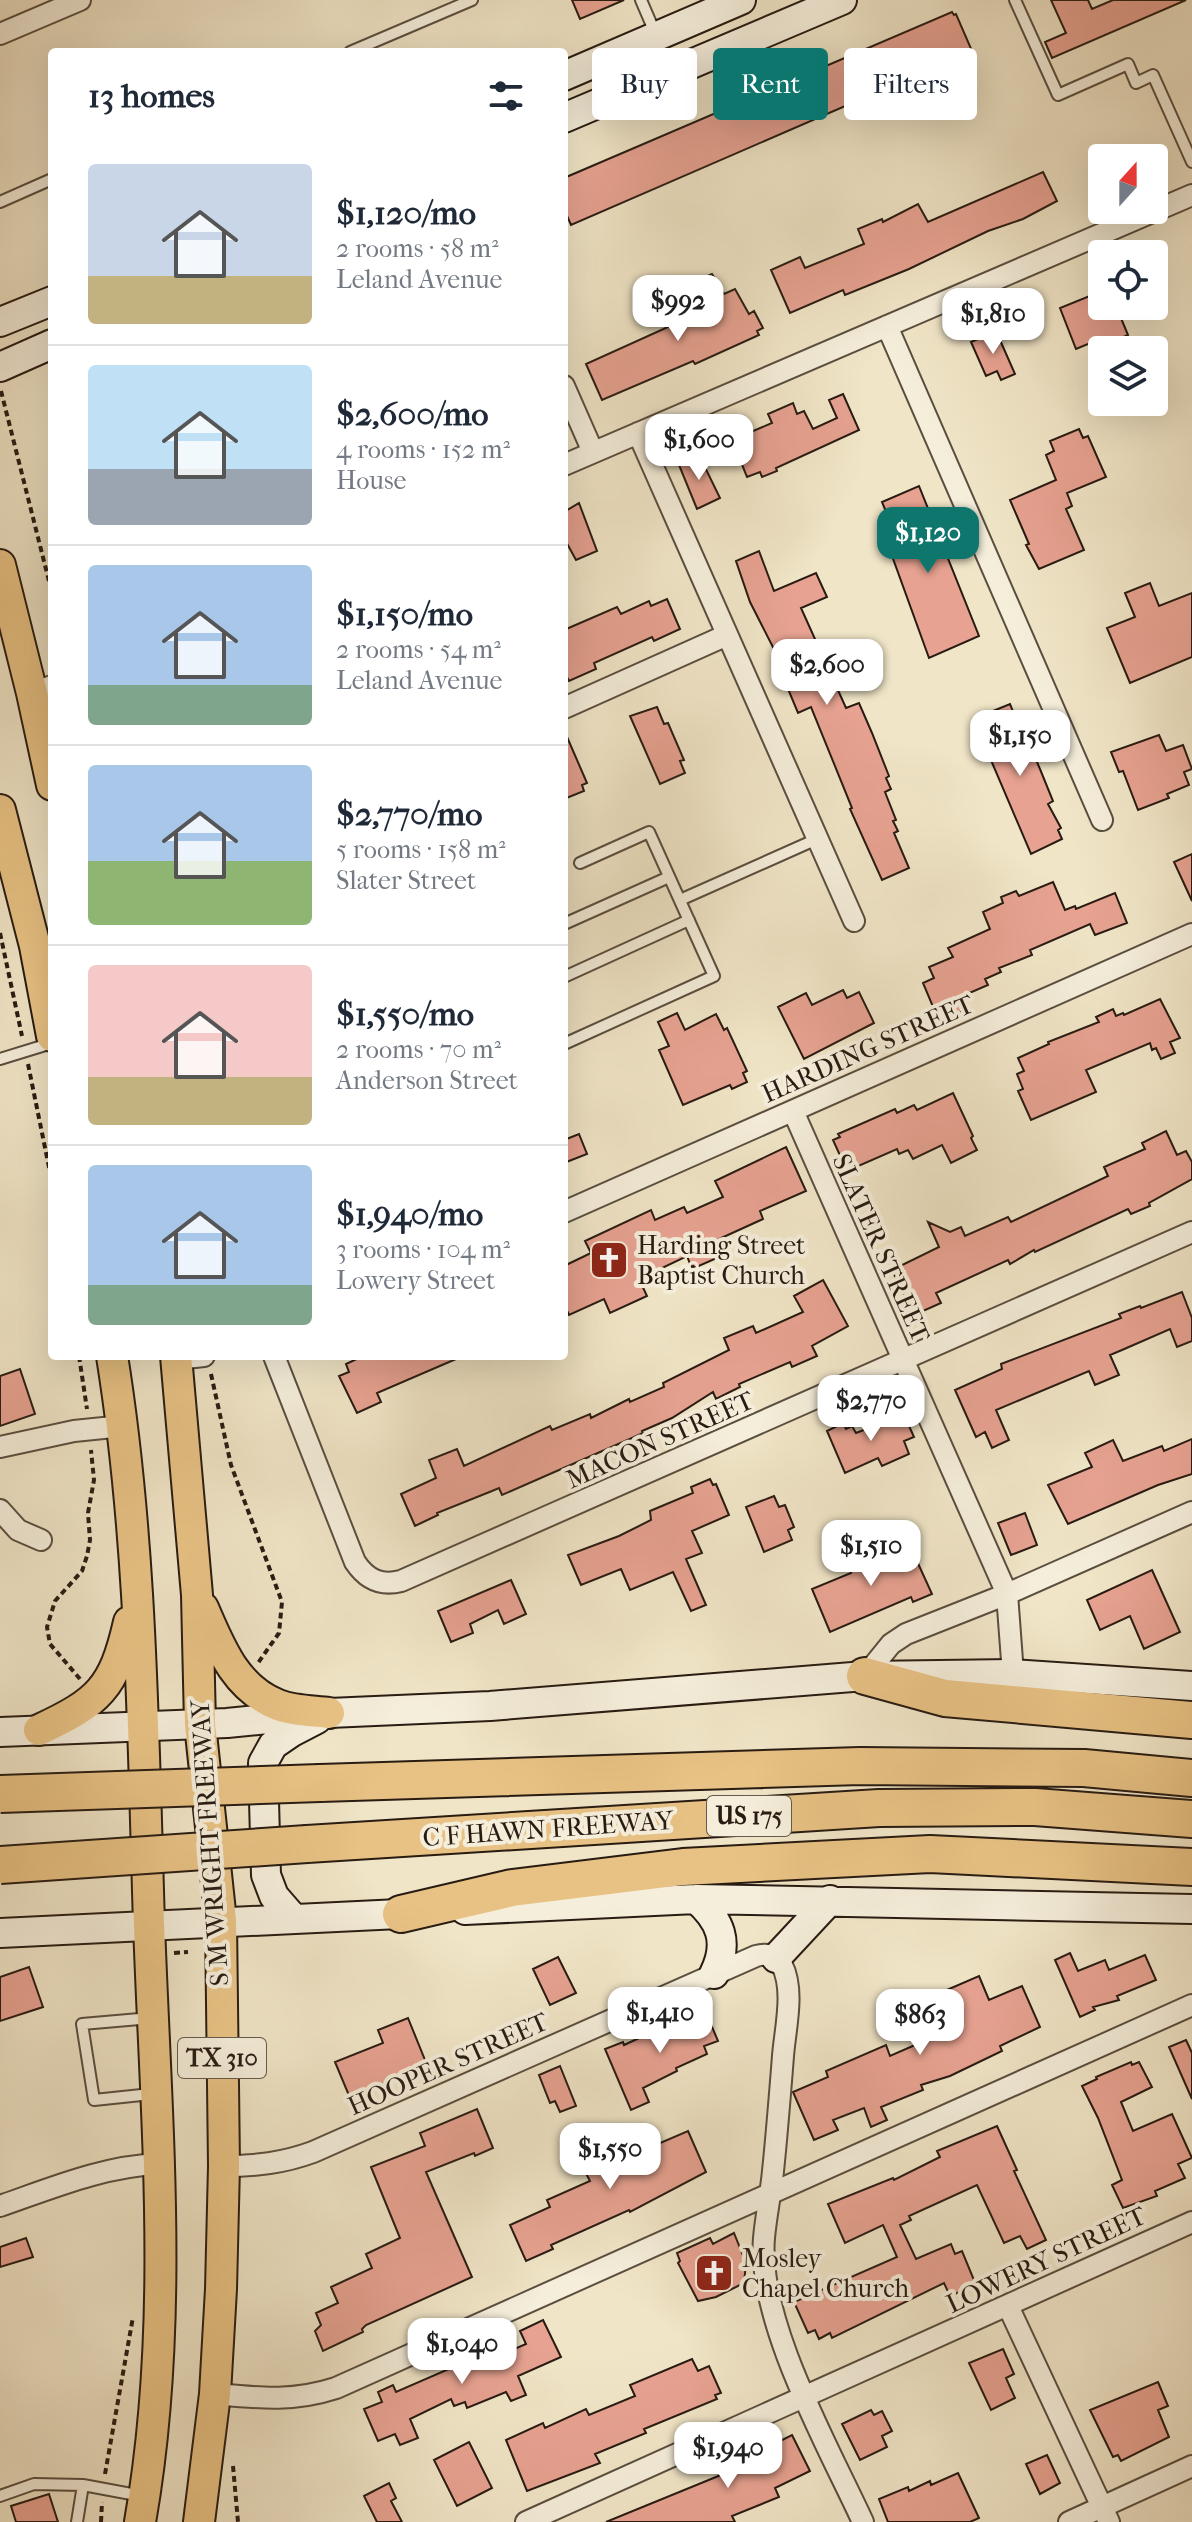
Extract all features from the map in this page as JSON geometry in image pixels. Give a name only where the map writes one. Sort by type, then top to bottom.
[{"type":"highway","points":[[865,1676],[945,1698],[1192,1720]]},
{"type":"highway","name":"C F HAWN FREEWAY","points":[[0,1794],[860,1766],[1084,1768],[1192,1778]]},
{"type":"highway","name":"C F HAWN FREEWAY","points":[[0,1865],[879,1808],[1035,1807],[1192,1819]]},
{"type":"highway","points":[[401,1914],[512,1888],[683,1867],[930,1854],[1192,1867]]},
{"type":"main road","points":[[568,116],[842,0]]},
{"type":"main road","points":[[568,74],[727,3]]},
{"type":"main road","points":[[0,322],[48,303]]},
{"type":"main road","points":[[0,367],[48,346]]},
{"type":"main road","points":[[0,565],[42,690],[48,747]]},
{"type":"main road","points":[[0,810],[6,856],[35,946],[48,1015]]},
{"type":"main road","name":"TX 310","points":[[113,1360],[123,1426],[144,1726],[159,2164],[159,2338],[142,2509]]},
{"type":"main road","name":"S M WRIGHT FREEWAY","points":[[185,1360],[200,1724],[221,1921],[224,2166],[215,2394],[199,2522]]},
{"type":"main road","points":[[197,1595],[225,1658],[244,1683],[257,1694],[281,1706],[329,1713]]},
{"type":"main road","points":[[39,1730],[79,1712],[98,1695],[122,1653],[135,1597]]},
{"type":"main road","points":[[0,1732],[200,1724],[329,1713],[490,1706],[865,1676],[1013,1674],[1192,1686]]},
{"type":"main road","points":[[294,1919],[274,1896],[266,1875],[263,1763],[273,1745],[329,1713]]},
{"type":"main road","points":[[0,1933],[696,1899],[1192,1909]]},
{"type":"main road","points":[[696,1899],[712,1913],[720,1929],[721,1953],[714,1974]]},
{"type":"main road","points":[[780,1966],[800,1933],[830,1900]]},
{"type":"street","points":[[0,34],[80,0]]},
{"type":"street","points":[[568,463],[1192,195]]},
{"type":"street","points":[[887,326],[1102,820]]},
{"type":"street","points":[[568,395],[593,452]]},
{"type":"street","points":[[638,433],[854,921]]},
{"type":"street","points":[[568,706],[727,635]]},
{"type":"street","name":"HARDING STREET","points":[[568,1210],[1192,934]]},
{"type":"street","name":"SLATER STREET","points":[[793,1111],[1007,1594],[1013,1674]]},
{"type":"street","name":"MACON STREET","points":[[276,1360],[355,1562],[362,1573],[375,1582],[388,1585],[1192,1232]]},
{"type":"street","points":[[0,1447],[74,1431],[123,1426]]},
{"type":"street","points":[[0,1510],[18,1530],[41,1540]]},
{"type":"street","points":[[865,1676],[891,1644],[906,1634],[1007,1594],[1192,1512]]},
{"type":"street","name":"HOOPER STREET","points":[[224,2166],[260,2166],[313,2152],[756,1956],[766,1954],[780,1966]]},
{"type":"street","points":[[780,1966],[787,2006],[764,2240],[765,2282],[805,2397],[863,2522]]},
{"type":"street","points":[[215,2394],[276,2399],[308,2397],[336,2388],[1192,2005]]},
{"type":"street","points":[[0,2206],[76,2180],[122,2168],[159,2164]]},
{"type":"street","name":"LOWERY STREET","points":[[526,2522],[1192,2222]]},
{"type":"street","points":[[1008,2306],[1105,2514]]},
{"type":"street","points":[[1069,2522],[1105,2514],[1192,2466]]},
{"type":"lane","points":[[359,48],[472,0]]},
{"type":"lane","points":[[641,0],[656,36]]},
{"type":"lane","points":[[1015,0],[1058,95],[1128,64],[1136,83],[1153,75],[1192,162]]},
{"type":"lane","points":[[0,202],[48,181]]},
{"type":"lane","points":[[568,1042],[714,976],[649,832],[580,863]]},
{"type":"lane","points":[[680,900],[817,839]]},
{"type":"lane","points":[[568,922],[669,877]]},
{"type":"lane","points":[[568,975],[689,920]]},
{"type":"lane","points":[[0,1059],[48,1044]]},
{"type":"lane","points":[[153,2018],[82,2024],[94,2100],[156,2093]]},
{"type":"lane","points":[[0,2496],[34,2484],[83,2485],[103,2488],[142,2509]]},
{"type":"lane","points":[[77,2522],[83,2485]]},
{"type":"path","points":[[2,396],[48,577]]},
{"type":"path","points":[[80,1360],[87,1409]]},
{"type":"path","points":[[212,1376],[231,1465],[282,1602],[279,1633],[255,1668]]},
{"type":"path","points":[[85,1684],[50,1644],[47,1627],[55,1601],[82,1571],[87,1556],[90,1540],[88,1513],[94,1480],[92,1452]]},
{"type":"path","points":[[101,2522],[103,2488],[134,2303]]},
{"type":"path","points":[[233,2455],[238,2522]]},
{"type":"building","points":[[572,0],[624,0],[580,19]]},
{"type":"building","points":[[1051,0],[1088,0],[1092,9],[1113,0],[1186,0],[1052,58],[1045,42],[1066,33]]},
{"type":"building","points":[[952,12],[956,14],[971,48],[868,48]]},
{"type":"building","points":[[844,58],[844,107],[828,113],[828,65]]},
{"type":"building","points":[[713,114],[713,120],[813,120],[571,225],[568,218],[568,176]]},
{"type":"building","points":[[1043,172],[1057,201],[909,269],[845,295],[843,290],[790,313],[771,270],[800,257],[805,268],[864,244],[858,229],[882,219],[883,222],[918,204],[928,222]]},
{"type":"building","points":[[712,274],[724,294],[735,289],[749,314],[754,311],[763,328],[757,331],[759,335],[602,400],[586,364],[710,308],[696,281]]},
{"type":"building","points":[[1088,297],[1088,320],[1122,320],[1128,335],[1088,336],[1088,344],[1076,349],[1060,308]]},
{"type":"building","points":[[996,331],[1015,374],[1001,380],[997,371],[986,376],[971,342]]},
{"type":"building","points":[[843,394],[859,430],[776,468],[777,471],[762,477],[760,472],[747,477],[732,440],[772,423],[768,414],[793,403],[797,414],[804,411],[813,429],[837,418],[829,400]]},
{"type":"building","points":[[1079,429],[1083,438],[1088,436],[1106,477],[1067,493],[1072,506],[1066,509],[1084,550],[1039,569],[1026,545],[1029,544],[1010,500],[1056,480],[1046,455],[1054,451],[1050,441]]},
{"type":"building","points":[[699,455],[720,498],[697,509],[679,465]]},
{"type":"building","points":[[919,486],[979,636],[929,658],[887,542],[897,538],[882,502]]},
{"type":"building","points":[[579,503],[597,551],[576,560],[568,545],[568,510]]},
{"type":"building","points":[[759,551],[774,591],[816,573],[827,597],[801,608],[846,708],[859,703],[872,733],[889,776],[886,778],[891,789],[885,792],[896,820],[893,821],[898,831],[894,833],[909,868],[882,880],[850,809],[811,707],[798,713],[776,660],[779,659],[750,602],[736,561]]},
{"type":"building","points":[[1150,583],[1159,606],[1192,593],[1192,657],[1130,683],[1107,628],[1135,617],[1125,593]]},
{"type":"building","points":[[667,599],[680,629],[654,641],[652,637],[594,663],[596,669],[569,681],[568,628],[617,607],[621,614],[649,601],[651,606]]},
{"type":"building","points":[[1010,704],[1031,756],[1034,755],[1040,769],[1053,801],[1048,804],[1061,828],[1058,830],[1062,839],[1031,854],[976,725],[986,721],[983,715]]},
{"type":"building","points":[[657,707],[664,724],[668,723],[684,760],[680,761],[685,773],[660,784],[630,716]]},
{"type":"building","points":[[1159,735],[1166,751],[1183,745],[1192,769],[1184,772],[1189,785],[1167,794],[1169,798],[1138,810],[1123,771],[1119,772],[1111,752]]},
{"type":"building","points":[[568,739],[587,783],[582,785],[584,791],[568,797]]},
{"type":"building","points":[[1192,854],[1192,901],[1174,862]]},
{"type":"building","points":[[1053,882],[1065,910],[1075,906],[1076,909],[1115,893],[1127,923],[1095,935],[1090,924],[1030,950],[1032,955],[999,968],[1001,972],[985,979],[988,985],[960,997],[966,1010],[939,1021],[923,983],[934,978],[929,967],[953,957],[948,948],[990,929],[983,912],[1003,903],[1001,897],[1016,891],[1019,896]]},
{"type":"building","points":[[843,990],[847,998],[859,992],[874,1023],[804,1059],[778,1007],[806,993],[812,1005]]},
{"type":"building","points":[[1160,999],[1180,1038],[1170,1042],[1175,1053],[1161,1059],[1150,1043],[1086,1070],[1096,1092],[1031,1120],[1018,1091],[1023,1089],[1017,1074],[1024,1071],[1018,1058],[1048,1042],[1099,1022],[1096,1017],[1113,1009],[1116,1016],[1124,1015]]},
{"type":"building","points":[[677,1013],[685,1030],[716,1014],[724,1030],[727,1028],[747,1071],[743,1073],[747,1082],[732,1089],[730,1085],[683,1105],[659,1050],[669,1046],[658,1022]]},
{"type":"building","points":[[953,1093],[977,1150],[951,1163],[942,1145],[913,1159],[908,1150],[899,1154],[897,1149],[847,1171],[833,1140],[840,1137],[838,1134],[895,1109],[897,1113],[914,1105],[917,1110]]},
{"type":"building","points":[[1166,1131],[1177,1155],[1186,1151],[1192,1162],[1192,1179],[1149,1203],[1150,1206],[1131,1214],[1128,1209],[1034,1250],[1010,1264],[1008,1260],[936,1293],[941,1303],[914,1315],[892,1270],[939,1247],[928,1222],[950,1232],[961,1227],[965,1236],[1008,1217],[1011,1222],[1108,1176],[1104,1167],[1145,1149],[1142,1143]]},
{"type":"building","points":[[579,1134],[587,1154],[568,1161],[568,1138]]},
{"type":"building","points":[[786,1147],[806,1191],[760,1211],[763,1219],[719,1239],[726,1254],[692,1269],[687,1256],[639,1279],[647,1296],[610,1313],[604,1299],[569,1315],[568,1264],[591,1253],[585,1241],[651,1210],[655,1220],[684,1207],[687,1213],[723,1197],[715,1181]]},
{"type":"building","points":[[823,1280],[848,1326],[812,1346],[817,1356],[792,1367],[790,1362],[739,1384],[740,1387],[716,1399],[713,1392],[632,1438],[502,1495],[499,1488],[437,1513],[415,1526],[401,1494],[436,1478],[429,1460],[457,1449],[464,1466],[550,1426],[552,1430],[590,1414],[591,1418],[629,1399],[630,1402],[664,1387],[663,1383],[729,1350],[724,1338],[753,1326],[756,1333],[803,1312],[794,1296]]},
{"type":"building","points":[[1182,1292],[1192,1318],[1192,1341],[1177,1347],[1170,1329],[1110,1355],[1119,1375],[1095,1385],[1089,1371],[996,1410],[1009,1440],[992,1448],[985,1432],[976,1437],[955,1390],[1002,1369],[1001,1364],[1121,1318],[1119,1314]]},
{"type":"building","points":[[354,1360],[454,1360],[377,1393],[381,1402],[357,1413],[339,1376],[349,1372],[346,1364]]},
{"type":"building","points":[[20,1369],[35,1414],[0,1426],[0,1376]]},
{"type":"building","points":[[905,1417],[914,1437],[904,1441],[909,1454],[882,1466],[878,1458],[845,1473],[827,1431],[843,1423],[846,1429],[852,1426],[856,1433]]},
{"type":"building","points":[[1192,1439],[1192,1474],[1158,1485],[1068,1524],[1048,1485],[1092,1467],[1085,1453],[1113,1440],[1123,1461],[1162,1446],[1164,1451]]},
{"type":"building","points":[[710,1479],[713,1485],[716,1484],[729,1515],[692,1531],[702,1553],[686,1559],[706,1605],[691,1611],[673,1572],[630,1590],[621,1569],[581,1585],[568,1555],[651,1520],[650,1511],[693,1493],[691,1487]]},
{"type":"building","points":[[774,1496],[779,1507],[785,1505],[794,1527],[788,1530],[792,1540],[764,1552],[746,1507]]},
{"type":"building","points":[[1025,1513],[1037,1545],[1011,1555],[998,1523]]},
{"type":"building","points":[[911,1548],[932,1594],[913,1602],[911,1597],[830,1632],[812,1589],[851,1573],[847,1562],[875,1551],[880,1562]]},
{"type":"building","points":[[1152,1570],[1180,1632],[1144,1649],[1130,1616],[1100,1630],[1087,1600]]},
{"type":"building","points":[[511,1580],[526,1614],[504,1624],[498,1610],[470,1624],[473,1633],[451,1642],[438,1611]]},
{"type":"building","points":[[1070,1953],[1078,1971],[1105,1960],[1109,1970],[1145,1955],[1156,1980],[1117,1996],[1119,2000],[1093,2007],[1095,2010],[1080,2017],[1055,1960]]},
{"type":"building","points":[[558,1957],[576,1993],[550,2005],[533,1969]]},
{"type":"building","points":[[29,1967],[43,2007],[0,2021],[0,1977]]},
{"type":"building","points":[[979,1976],[989,2000],[1022,1986],[1040,2027],[1000,2046],[1002,2051],[950,2076],[921,2085],[923,2090],[881,2107],[887,2120],[871,2127],[864,2108],[833,2120],[838,2130],[814,2140],[793,2092],[828,2077],[826,2071],[886,2045],[890,2056],[922,2042],[913,2023],[948,2006],[942,1992]]},
{"type":"building","points":[[704,2008],[718,2041],[704,2046],[707,2054],[643,2088],[649,2102],[631,2110],[605,2049],[623,2042],[624,2045]]},
{"type":"building","points":[[408,2018],[427,2065],[350,2098],[335,2062],[383,2043],[378,2030]]},
{"type":"building","points":[[1186,2040],[1192,2053],[1192,2099],[1169,2047]]},
{"type":"building","points":[[1131,2062],[1132,2065],[1139,2062],[1152,2087],[1121,2102],[1133,2131],[1172,2114],[1192,2158],[1178,2164],[1185,2178],[1155,2191],[1157,2196],[1123,2208],[1112,2185],[1122,2180],[1082,2086]]},
{"type":"building","points":[[560,2066],[576,2106],[560,2112],[555,2101],[550,2103],[539,2075]]},
{"type":"building","points":[[477,2109],[493,2148],[426,2172],[472,2277],[366,2325],[363,2332],[323,2351],[315,2331],[321,2325],[316,2313],[338,2303],[331,2287],[372,2268],[366,2254],[400,2238],[371,2167],[425,2146],[420,2133]]},
{"type":"building","points":[[997,2126],[1046,2240],[1027,2249],[1020,2236],[1004,2243],[977,2185],[909,2216],[911,2220],[900,2225],[916,2259],[951,2244],[955,2254],[962,2251],[976,2285],[950,2296],[944,2283],[832,2338],[830,2333],[819,2339],[815,2330],[808,2333],[794,2302],[897,2257],[883,2225],[845,2243],[828,2204],[894,2180],[940,2157],[937,2151]]},
{"type":"building","points":[[688,2131],[706,2172],[630,2212],[551,2245],[553,2249],[526,2261],[510,2225],[550,2207],[547,2200],[590,2181],[580,2162],[617,2145],[621,2153],[641,2144],[644,2150]]},
{"type":"building","name":"Mosley Chapel Church","points":[[734,2233],[746,2263],[744,2283],[716,2297],[698,2301],[678,2263],[677,2253],[710,2238],[713,2244]]},
{"type":"building","points":[[26,2238],[33,2257],[0,2267],[0,2247]]},
{"type":"building","points":[[543,2320],[561,2357],[518,2376],[526,2395],[511,2401],[506,2392],[467,2408],[465,2402],[454,2406],[451,2399],[410,2419],[418,2438],[400,2445],[395,2434],[378,2441],[364,2409],[382,2402],[378,2392],[393,2385],[396,2392],[467,2361],[470,2368],[526,2344],[520,2331]]},
{"type":"building","points":[[1003,2349],[1014,2374],[1006,2378],[1015,2398],[991,2410],[969,2363]]},
{"type":"building","points":[[692,2359],[698,2371],[709,2366],[721,2393],[715,2395],[717,2399],[644,2429],[646,2433],[595,2454],[600,2463],[527,2491],[506,2440],[543,2423],[545,2428],[586,2409],[589,2415],[635,2396],[630,2385]]},
{"type":"building","points":[[1158,2382],[1168,2406],[1158,2410],[1169,2437],[1121,2461],[1118,2455],[1113,2457],[1090,2410]]},
{"type":"building","points":[[871,2410],[874,2415],[882,2411],[892,2431],[882,2436],[887,2447],[860,2460],[842,2424]]},
{"type":"building","points":[[792,2435],[810,2471],[775,2488],[779,2497],[732,2516],[735,2522],[606,2522],[770,2455],[766,2448]]},
{"type":"building","points":[[469,2442],[492,2488],[457,2506],[434,2460]]},
{"type":"building","points":[[1047,2455],[1060,2483],[1040,2494],[1026,2464]]},
{"type":"building","points":[[958,2473],[979,2518],[970,2522],[888,2522],[879,2499],[908,2487],[909,2491],[930,2481],[931,2485]]},
{"type":"building","points":[[389,2483],[396,2498],[391,2501],[402,2522],[377,2522],[364,2496]]},
{"type":"building","points":[[49,2494],[58,2522],[16,2522],[11,2506]]},
{"type":"place","name":"Harding Street Baptist Church","points":[[609,1260]]},
{"type":"place","name":"Mosley Chapel Church","points":[[714,2273]]}]
